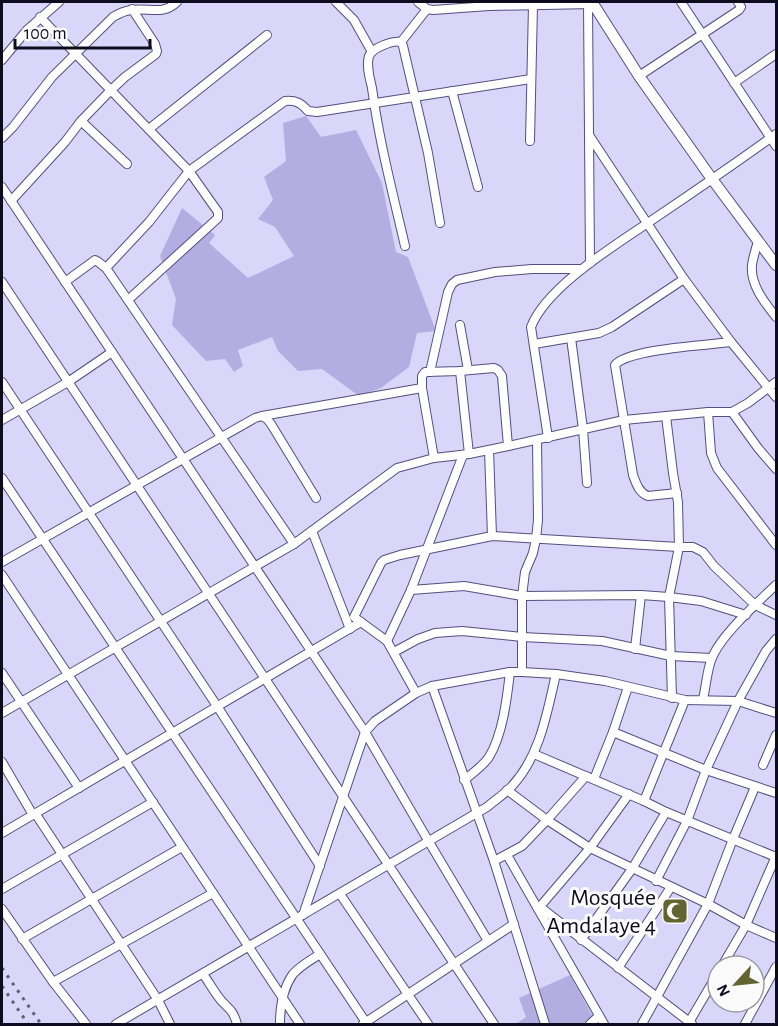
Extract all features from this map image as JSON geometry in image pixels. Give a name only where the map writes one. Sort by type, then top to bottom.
[{"type":"street","points":[[2,60],[27,30],[59,2]]},
{"type":"street","points":[[2,138],[13,127],[42,87],[113,17],[132,9],[165,10],[177,2]]},
{"type":"street","points":[[336,2],[354,20],[372,52]]},
{"type":"street","points":[[418,2],[427,9],[440,10],[531,3],[591,3]]},
{"type":"street","points":[[548,438],[531,327],[538,312],[549,299],[590,263],[712,179],[775,139],[734,83],[681,2]]},
{"type":"street","points":[[639,76],[739,10],[741,7],[738,2]]},
{"type":"street","points":[[530,141],[531,3]]},
{"type":"street","points":[[591,3],[639,76],[712,179],[777,265]]},
{"type":"street","points":[[590,263],[591,3]]},
{"type":"street","points":[[11,201],[110,91],[156,54],[155,44],[132,9]]},
{"type":"street","points":[[401,42],[427,9]]},
{"type":"street","points":[[40,17],[189,171],[218,212],[218,218],[128,300]]},
{"type":"street","points":[[149,129],[267,35]]},
{"type":"street","points":[[401,42],[392,41],[372,52],[368,64],[374,103],[405,246]]},
{"type":"street","points":[[401,42],[428,153],[440,223]]},
{"type":"street","points":[[734,83],[777,54]]},
{"type":"street","points":[[106,268],[149,222],[189,171],[285,101],[294,100],[308,111],[317,112],[531,79]]},
{"type":"street","points":[[452,91],[478,187]]},
{"type":"street","points":[[81,122],[127,164]]},
{"type":"street","points":[[589,135],[684,279],[731,342],[777,397]]},
{"type":"street","points":[[2,187],[365,732],[489,941]]},
{"type":"street","points":[[758,241],[752,266],[753,278],[762,297],[777,317]]},
{"type":"street","points":[[65,282],[95,260],[106,268],[294,544]]},
{"type":"street","points":[[430,372],[448,291],[457,280],[495,272],[582,269]]},
{"type":"street","points":[[534,344],[599,333],[612,327],[684,279]]},
{"type":"street","points":[[2,282],[494,1024]]},
{"type":"street","points":[[387,641],[411,590],[466,454],[464,371],[460,325]]},
{"type":"street","points":[[571,338],[588,483]]},
{"type":"street","points":[[677,493],[648,496],[639,490],[633,475],[615,365],[621,359],[646,352],[731,342]]},
{"type":"street","points":[[2,420],[68,382],[112,352]]},
{"type":"street","points":[[434,458],[422,388],[424,372],[494,368],[498,370],[501,373],[508,446]]},
{"type":"street","points":[[2,382],[218,706],[320,866]]},
{"type":"street","points":[[2,713],[294,544],[397,468],[434,458],[489,450],[624,420],[732,412],[777,382]]},
{"type":"street","points":[[2,562],[255,418],[422,388]]},
{"type":"street","points":[[708,412],[711,453],[717,468],[777,545]]},
{"type":"street","points":[[732,412],[758,448],[777,469]]},
{"type":"street","points":[[262,416],[267,418],[271,424],[316,498]]},
{"type":"street","points":[[666,416],[678,501],[679,547],[669,597],[672,698]]},
{"type":"street","points":[[522,672],[522,596],[525,572],[533,554],[538,520],[537,440]]},
{"type":"street","points":[[489,450],[492,536]]},
{"type":"street","points":[[2,478],[172,733],[300,917],[320,954],[365,1024],[514,924]]},
{"type":"street","points":[[312,531],[350,629]]},
{"type":"street","points":[[416,693],[387,641],[354,617],[384,560],[427,549],[492,536],[693,547],[703,552],[714,567],[755,604],[777,615]]},
{"type":"street","points":[[2,575],[300,1024]]},
{"type":"street","points":[[703,699],[711,658],[727,635],[755,604],[777,585]]},
{"type":"street","points":[[411,590],[464,586],[522,596],[669,597],[701,601],[746,615]]},
{"type":"street","points":[[635,649],[641,596]]},
{"type":"street","points":[[2,833],[361,622]]},
{"type":"street","points":[[394,652],[426,636],[462,631],[602,641],[671,656],[711,658]]},
{"type":"street","points":[[656,880],[687,821],[706,770],[738,701],[766,651],[777,639]]},
{"type":"street","points":[[464,780],[485,762],[494,746],[500,731],[510,672]]},
{"type":"street","points":[[300,917],[320,866],[365,732],[375,721],[416,693],[432,686],[510,672],[556,674],[605,681],[672,698],[738,701],[777,713]]},
{"type":"street","points":[[2,673],[79,788]]},
{"type":"street","points":[[116,1024],[477,814],[507,790],[519,777],[534,754],[544,725],[556,674]]},
{"type":"street","points":[[432,686],[494,861],[545,1024]]},
{"type":"street","points":[[494,861],[522,846],[590,777],[613,732],[628,687]]},
{"type":"street","points":[[644,801],[685,699]]},
{"type":"street","points":[[613,732],[706,770],[777,793]]},
{"type":"street","points":[[763,765],[777,735]]},
{"type":"street","points":[[534,754],[776,857],[746,925],[729,954]]},
{"type":"street","points":[[2,762],[158,1000],[170,1024]]},
{"type":"street","points":[[642,1024],[708,904],[755,786]]},
{"type":"street","points":[[507,790],[590,848],[777,938]]},
{"type":"street","points":[[539,908],[590,848],[629,794]]},
{"type":"street","points":[[2,889],[153,802]]},
{"type":"street","points":[[581,940],[632,869],[666,812]]},
{"type":"street","points":[[22,939],[182,847]]},
{"type":"street","points":[[507,855],[604,1024]]},
{"type":"street","points":[[618,968],[671,887]]},
{"type":"street","points":[[53,982],[213,893]]},
{"type":"street","points":[[340,894],[428,1024]]},
{"type":"street","points":[[539,908],[689,1024],[706,994]]},
{"type":"street","points":[[2,909],[53,982],[86,1024]]},
{"type":"street","points":[[280,1024],[285,989],[293,975],[320,954]]},
{"type":"street","points":[[745,1024],[777,967]]},
{"type":"street","points":[[203,974],[219,998],[234,1014],[237,1024]]},
{"type":"street","points":[[590,1024],[599,1016]]},
{"type":"shaded area","points":[[306,116],[321,137],[356,130],[382,183],[396,252],[408,257],[436,331],[417,333],[409,367],[381,388],[359,396],[322,369],[298,371],[278,351],[272,337],[238,350],[243,366],[234,372],[225,359],[206,361],[172,325],[176,299],[160,256],[182,208],[215,235],[209,243],[248,278],[294,256],[275,227],[258,219],[273,200],[264,177],[286,161],[283,123]]},
{"type":"shaded area","points":[[570,975],[597,1024],[516,1024],[526,1017],[519,998]]},
{"type":"railway","points":[[2,968],[41,1024]]},
{"type":"railway","points":[[2,986],[28,1024]]},
{"type":"place","name":"Mosquée Amdalaye 4","points":[[675,911]]}]
